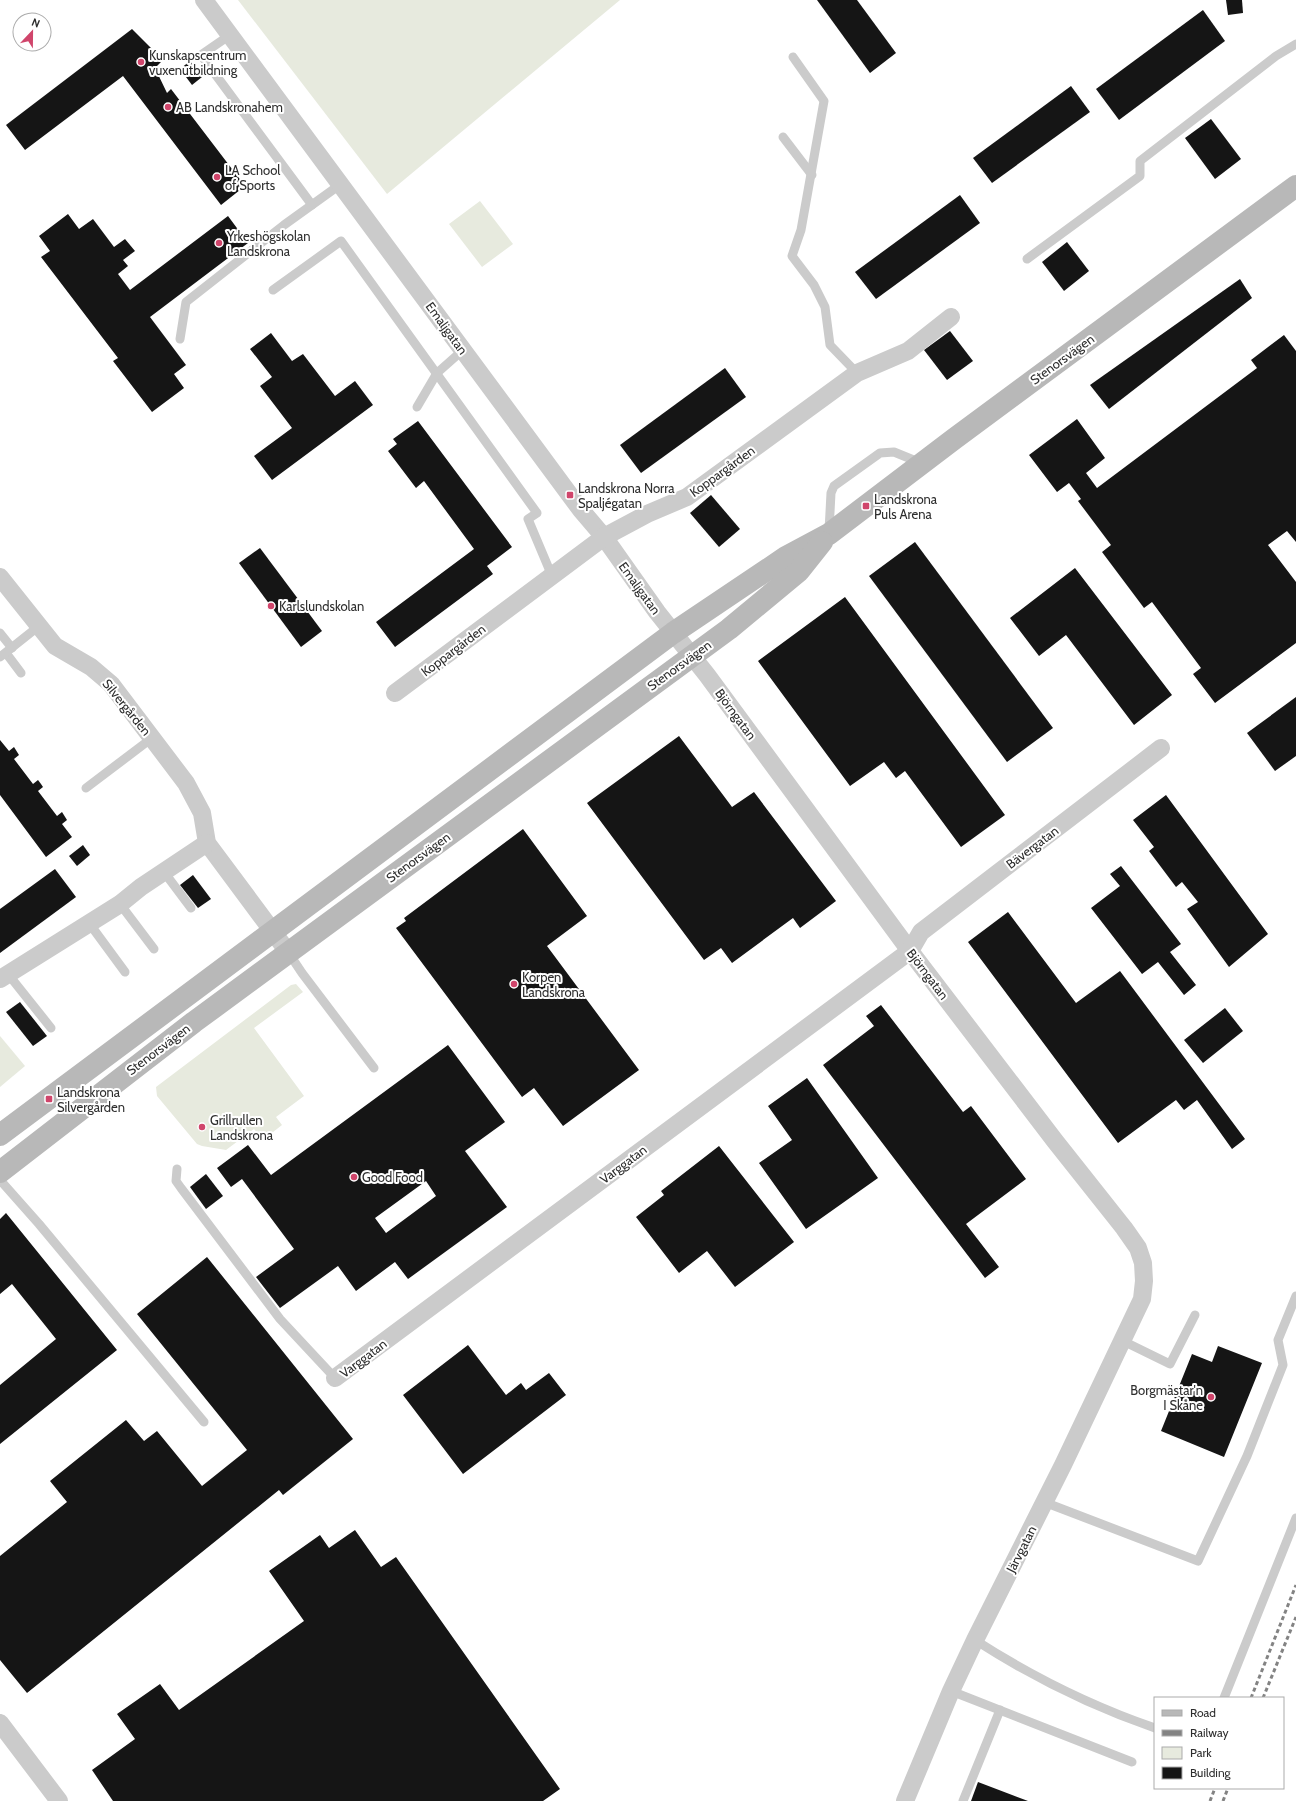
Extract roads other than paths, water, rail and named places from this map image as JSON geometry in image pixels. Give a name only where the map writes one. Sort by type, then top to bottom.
[{"type":"street","name":"Emaljgatan","points":[[204,0],[462,350],[581,510],[604,537],[691,656]]},
{"type":"street","name":"Stenorsvägen","points":[[0,1135],[673,632],[786,557],[829,534],[1296,186]]},
{"type":"street","name":"Koppargården","points":[[395,693],[604,537],[647,514],[687,497],[857,373],[908,351],[952,317]]},
{"type":"street","name":"Stenorsvägen","points":[[0,1172],[157,1049],[729,629],[799,571],[829,534]]},
{"type":"street","name":"Silvergården","points":[[0,577],[55,646],[91,667],[111,684],[186,783],[202,813],[207,843],[288,952]]},
{"type":"street","name":"Björngatan","points":[[691,656],[707,675],[910,951],[1138,1248],[1144,1281],[1142,1299]]},
{"type":"street","name":"Bävergatan","points":[[910,951],[921,932],[1161,748]]},
{"type":"street","points":[[4,976],[120,904],[140,887],[207,843]]},
{"type":"street","name":"Varggatan","points":[[335,1378],[910,951]]},
{"type":"street","name":"Järvgatan","points":[[905,1801],[951,1691],[975,1640],[1123,1341],[1142,1299]]},
{"type":"street","points":[[0,1723],[59,1801]]},
{"type":"lane","points":[[230,35],[201,55],[312,205]]},
{"type":"lane","points":[[1027,259],[1140,176],[1140,161],[1276,56],[1296,44]]},
{"type":"lane","points":[[793,57],[824,101],[801,230],[792,256],[814,285],[825,307],[830,345],[857,373]]},
{"type":"lane","points":[[783,137],[812,175]]},
{"type":"lane","points":[[180,339],[186,302],[341,184]]},
{"type":"lane","points":[[273,290],[341,241],[537,513],[528,519],[552,576]]},
{"type":"lane","points":[[417,407],[436,373],[462,350]]},
{"type":"lane","points":[[829,534],[831,493],[834,486],[880,453],[894,452],[921,464]]},
{"type":"lane","points":[[6,653],[40,626]]},
{"type":"lane","points":[[0,633],[6,653],[21,673]]},
{"type":"lane","points":[[86,788],[152,738]]},
{"type":"lane","points":[[164,872],[191,908]]},
{"type":"lane","points":[[120,904],[154,949]]},
{"type":"lane","points":[[89,923],[125,972]]},
{"type":"lane","points":[[288,952],[302,973],[374,1068]]},
{"type":"lane","points":[[4,976],[51,1028]]},
{"type":"lane","points":[[177,1169],[176,1181],[280,1319],[335,1378]]},
{"type":"lane","points":[[0,1180],[39,1224],[204,1422]]},
{"type":"lane","points":[[1044,1502],[1198,1561],[1247,1456],[1283,1365],[1278,1340],[1296,1296]]},
{"type":"lane","points":[[1123,1341],[1170,1364],[1195,1315]]},
{"type":"lane","points":[[1224,1697],[1296,1518]]},
{"type":"lane","points":[[975,1640],[1005,1659],[1057,1688],[1154,1728]]},
{"type":"lane","points":[[951,1691],[1132,1762]]},
{"type":"lane","points":[[964,1801],[1000,1710]]},
{"type":"railway","points":[[1251,1697],[1296,1585]]},
{"type":"railway","points":[[1263,1697],[1296,1617]]},
{"type":"railway","points":[[1210,1801],[1215,1789]]},
{"type":"railway","points":[[1223,1801],[1228,1789]]},
{"type":"place","name":"Kunskapscentrum vuxenutbildning","points":[[141,62]]},
{"type":"place","name":"AB Landskronahem","points":[[168,107]]},
{"type":"place","name":"LA School of Sports","points":[[217,177]]},
{"type":"place","name":"Yrkeshögskolan Landskrona","points":[[219,243]]},
{"type":"place","name":"Landskrona Norra Spaljégatan","points":[[570,495]]},
{"type":"place","name":"Landskrona Puls Arena","points":[[866,506]]},
{"type":"place","name":"Karlslundskolan","points":[[271,606]]},
{"type":"place","name":"Korpen Landskrona","points":[[514,984]]},
{"type":"place","name":"Landskrona Silvergården","points":[[49,1099]]},
{"type":"place","name":"Grillrullen Landskrona","points":[[202,1127]]},
{"type":"place","name":"Good Food","points":[[354,1177]]},
{"type":"place","name":"Borgmästar'n I Skåne","points":[[1211,1397]]}]
